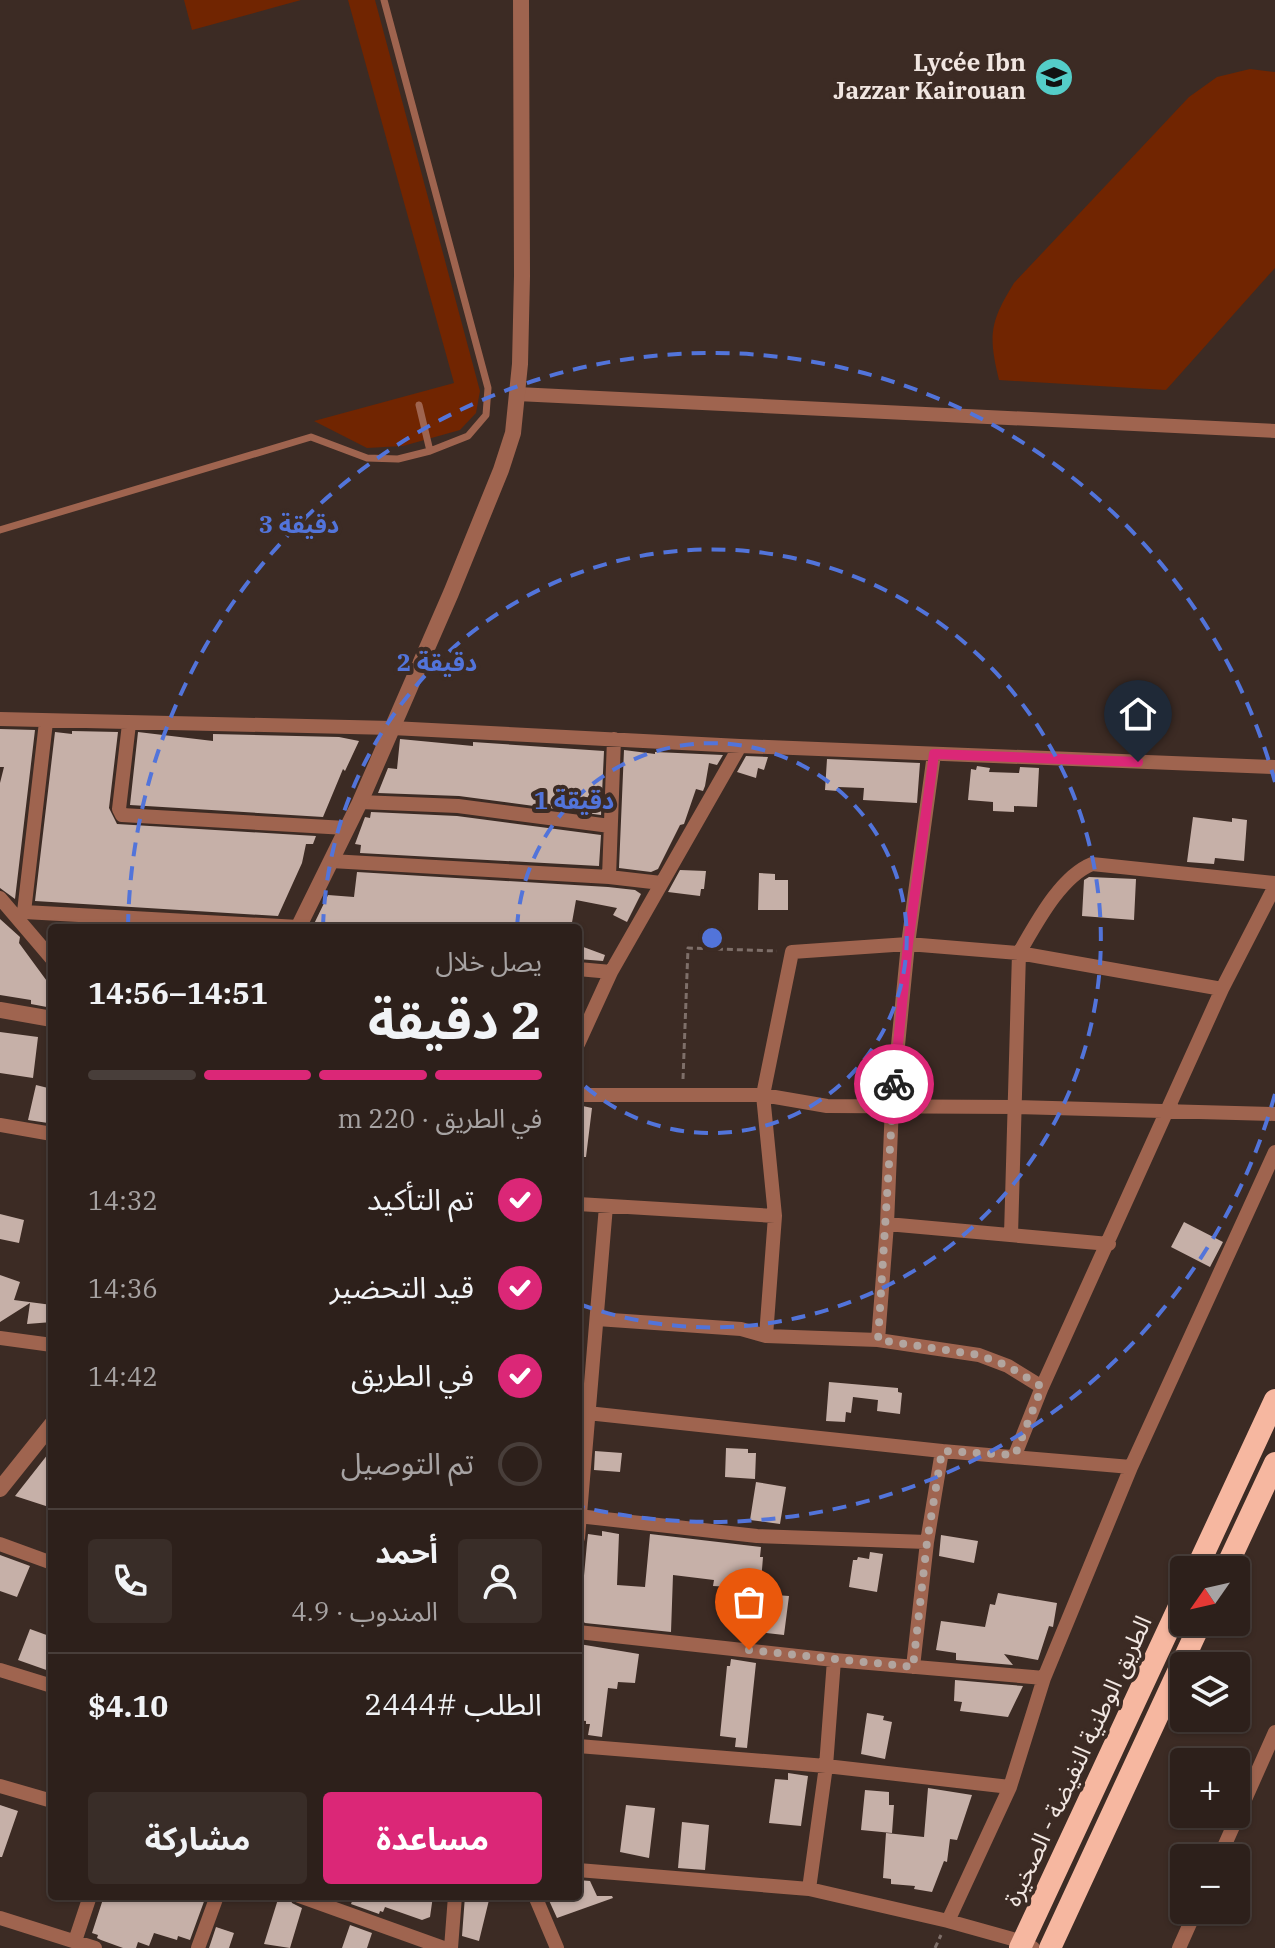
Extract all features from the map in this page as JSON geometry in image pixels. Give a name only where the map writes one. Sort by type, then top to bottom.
[{"type":"highway","points":[[1203,1556],[1275,1400]]},
{"type":"highway","points":[[1232,1556],[1275,1463]]},
{"type":"highway","name":"الطريق الوطنية النفيضة - الصخيرة","points":[[1025,1946],[1170,1627]]},
{"type":"highway","points":[[1050,1948],[1195,1636]]},
{"type":"street","points":[[301,924],[392,728],[501,470],[513,433],[522,276],[521,0]]},
{"type":"street","points":[[517,394],[1275,431]]},
{"type":"street","points":[[0,719],[392,728],[740,746],[1275,767]]},
{"type":"street","points":[[22,915],[46,722]]},
{"type":"street","points":[[129,724],[119,809],[122,815],[346,828]]},
{"type":"street","points":[[609,877],[614,739]]},
{"type":"street","points":[[582,1035],[611,972],[740,746]]},
{"type":"street","points":[[878,1340],[892,1106],[908,944],[934,754]]},
{"type":"street","points":[[360,802],[458,806],[610,826]]},
{"type":"street","points":[[331,861],[609,877],[661,883]]},
{"type":"street","points":[[1011,1235],[1019,953],[1036,923],[1070,877],[1092,864],[1275,885],[1222,989],[1042,1387],[1015,1455]]},
{"type":"street","points":[[0,898],[22,915],[48,953]]},
{"type":"street","points":[[22,915],[214,924]]},
{"type":"street","points":[[766,1336],[775,1216],[763,1095],[792,952],[908,944],[1019,953],[1222,989]]},
{"type":"street","points":[[582,969],[611,972]]},
{"type":"street","points":[[0,1010],[48,1018]]},
{"type":"street","points":[[582,1095],[763,1095],[827,1106],[1275,1114]]},
{"type":"street","points":[[0,1125],[48,1133]]},
{"type":"street","points":[[948,1921],[1010,1787],[1044,1678],[1131,1467],[1275,1152]]},
{"type":"street","points":[[582,1204],[775,1216]]},
{"type":"street","points":[[582,1454],[606,1206]]},
{"type":"street","points":[[887,1224],[1109,1244]]},
{"type":"street","points":[[597,1319],[741,1329],[766,1336],[878,1340],[979,1355],[1008,1366],[1042,1387]]},
{"type":"street","points":[[0,1338],[48,1344]]},
{"type":"street","points":[[584,1412],[942,1451],[1131,1467]]},
{"type":"street","points":[[0,1489],[46,1439]]},
{"type":"street","points":[[913,1667],[927,1542],[942,1451]]},
{"type":"street","points":[[582,1516],[757,1536],[927,1542]]},
{"type":"street","points":[[0,1544],[48,1562]]},
{"type":"street","points":[[582,1632],[834,1660],[1044,1678]]},
{"type":"street","points":[[809,1889],[826,1766],[834,1660]]},
{"type":"street","points":[[0,1670],[48,1685]]},
{"type":"street","points":[[1225,1844],[1275,1732]]},
{"type":"street","points":[[582,1746],[826,1766],[1010,1787]]},
{"type":"street","points":[[0,1786],[48,1800]]},
{"type":"street","points":[[582,1870],[809,1889],[948,1921],[1025,1946]]},
{"type":"street","points":[[75,1941],[89,1900]]},
{"type":"street","points":[[198,1948],[216,1900]]},
{"type":"street","points":[[310,1900],[444,1948]]},
{"type":"street","points":[[451,1948],[455,1900]]},
{"type":"street","points":[[537,1900],[557,1948]]},
{"type":"street","points":[[0,1918],[50,1941],[75,1941],[95,1948]]},
{"type":"street","points":[[1179,1948],[1190,1924]]},
{"type":"lane","points":[[0,530],[311,437],[367,458],[398,459],[468,436],[486,415],[488,388],[384,0]]},
{"type":"lane","points":[[419,405],[430,451]]},
{"type":"path","points":[[683,1096],[688,948],[792,952]]},
{"type":"shaded area","points":[[184,0],[301,0],[192,30]]},
{"type":"shaded area","points":[[348,0],[375,0],[480,391],[476,413],[460,430],[403,446],[367,448],[314,421],[454,383]]},
{"type":"shaded area","points":[[1250,69],[1275,72],[1275,268],[1166,390],[999,380],[993,351],[993,329],[1014,283],[1189,97],[1217,77]]},
{"type":"building","points":[[0,729],[35,730],[15,899],[0,888],[0,783],[4,767],[0,767]]},
{"type":"building","points":[[72,731],[118,732],[109,808],[117,824],[316,836],[313,844],[306,844],[302,863],[278,916],[35,901],[55,732],[72,734]]},
{"type":"building","points":[[138,732],[213,741],[213,734],[339,737],[359,741],[345,771],[343,769],[323,817],[130,805]]},
{"type":"building","points":[[400,739],[473,746],[473,742],[604,751],[601,815],[459,796],[378,793],[388,768],[397,769]]},
{"type":"building","points":[[624,750],[655,754],[723,755],[717,765],[709,763],[703,791],[696,789],[684,824],[680,825],[658,869],[651,872],[619,868]]},
{"type":"building","points":[[746,756],[768,757],[764,770],[758,768],[756,778],[737,772]]},
{"type":"building","points":[[827,759],[920,763],[917,803],[863,800],[864,788],[825,790]]},
{"type":"building","points":[[977,766],[990,768],[989,772],[1019,773],[1020,767],[1039,768],[1037,807],[1014,806],[1014,812],[993,811],[993,802],[968,800],[971,769],[976,770]]},
{"type":"building","points":[[371,812],[457,816],[601,835],[599,866],[360,853],[361,845],[355,844],[365,817],[370,818]]},
{"type":"building","points":[[1193,817],[1232,822],[1232,818],[1247,820],[1244,861],[1215,858],[1214,864],[1187,862]]},
{"type":"building","points":[[680,870],[706,871],[700,896],[668,892]]},
{"type":"building","points":[[357,872],[608,887],[635,890],[641,894],[627,922],[613,915],[617,908],[576,900],[572,924],[314,924],[328,895],[354,897]]},
{"type":"building","points":[[759,873],[775,874],[775,880],[788,880],[788,910],[758,910]]},
{"type":"building","points":[[1089,877],[1136,879],[1134,920],[1082,916],[1084,880]]},
{"type":"building","points":[[0,919],[20,937],[19,943],[48,983],[48,1007],[31,1004],[31,1000],[0,995]]},
{"type":"building","points":[[582,946],[605,955],[603,961],[582,959]]},
{"type":"building","points":[[0,1032],[38,1037],[33,1078],[0,1073]]},
{"type":"building","points":[[36,1085],[48,1088],[48,1123],[28,1120]]},
{"type":"building","points":[[582,1106],[592,1108],[586,1157],[582,1157]]},
{"type":"building","points":[[0,1214],[24,1220],[19,1243],[0,1239]]},
{"type":"building","points":[[1184,1222],[1223,1242],[1210,1267],[1171,1247]]},
{"type":"building","points":[[0,1275],[20,1282],[14,1300],[48,1304],[48,1322],[27,1324],[30,1303],[0,1322]]},
{"type":"building","points":[[829,1382],[898,1388],[898,1392],[902,1393],[900,1414],[877,1411],[878,1400],[853,1397],[851,1413],[846,1412],[845,1422],[826,1421]]},
{"type":"building","points":[[726,1448],[748,1449],[748,1453],[756,1453],[755,1479],[725,1477]]},
{"type":"building","points":[[595,1451],[622,1453],[620,1472],[594,1470]]},
{"type":"building","points":[[48,1454],[48,1507],[15,1496]]},
{"type":"building","points":[[756,1482],[786,1487],[780,1524],[750,1520]]},
{"type":"building","points":[[602,1531],[619,1534],[617,1585],[645,1587],[650,1534],[761,1547],[761,1582],[732,1579],[731,1587],[713,1586],[714,1580],[673,1575],[671,1632],[585,1623],[582,1621],[582,1598],[588,1534],[602,1536]]},
{"type":"building","points":[[941,1535],[978,1541],[974,1563],[939,1556]]},
{"type":"building","points":[[870,1552],[883,1554],[877,1592],[849,1587],[853,1560],[858,1557],[869,1559]]},
{"type":"building","points":[[0,1555],[30,1566],[17,1597],[0,1591]]},
{"type":"building","points":[[998,1593],[1057,1603],[1053,1627],[1049,1626],[1038,1660],[1004,1654],[1013,1665],[956,1660],[956,1653],[936,1650],[941,1621],[985,1627],[990,1604],[995,1605]]},
{"type":"building","points":[[761,1594],[789,1596],[784,1635],[757,1632]]},
{"type":"building","points":[[30,1629],[48,1636],[48,1671],[18,1660]]},
{"type":"building","points":[[582,1644],[639,1654],[635,1683],[618,1682],[617,1689],[608,1688],[602,1737],[588,1735],[590,1724],[582,1720]]},
{"type":"building","points":[[731,1659],[756,1663],[747,1748],[735,1747],[736,1738],[720,1736],[727,1666],[730,1666]]},
{"type":"building","points":[[955,1680],[1023,1686],[1008,1717],[960,1711],[962,1702],[954,1701]]},
{"type":"building","points":[[867,1713],[884,1716],[883,1720],[892,1722],[885,1759],[861,1754]]},
{"type":"building","points":[[788,1773],[808,1776],[801,1826],[769,1823],[775,1779],[788,1780]]},
{"type":"building","points":[[928,1788],[972,1795],[957,1840],[950,1839],[947,1862],[944,1861],[932,1892],[914,1889],[915,1886],[891,1884],[891,1879],[883,1878],[886,1833],[924,1837]]},
{"type":"building","points":[[865,1790],[889,1792],[889,1805],[894,1805],[892,1833],[861,1830]]},
{"type":"building","points":[[0,1805],[18,1811],[2,1857],[0,1857]]},
{"type":"building","points":[[626,1805],[655,1808],[649,1858],[620,1852]]},
{"type":"building","points":[[682,1822],[709,1825],[705,1870],[678,1868]]},
{"type":"building","points":[[582,1880],[590,1881],[597,1896],[613,1898],[557,1918],[549,1900],[582,1900]]},
{"type":"building","points":[[103,1900],[205,1900],[190,1940],[178,1936],[177,1940],[154,1933],[149,1946],[138,1942],[136,1948],[123,1948],[92,1933]]},
{"type":"building","points":[[278,1900],[291,1900],[302,1908],[290,1948],[264,1944]]},
{"type":"building","points":[[352,1900],[432,1900],[430,1917],[422,1920],[385,1907],[379,1914],[351,1904]]},
{"type":"building","points":[[465,1900],[489,1900],[479,1941],[462,1936]]},
{"type":"building","points":[[350,1925],[372,1933],[367,1948],[342,1948]]},
{"type":"building","points":[[216,1927],[234,1933],[229,1948],[209,1948]]},
{"type":"way so far","points":[[749,1650],[913,1667],[927,1542],[942,1451],[1015,1455],[1042,1387],[1008,1366],[979,1355],[878,1340],[894,1084]]},
{"type":"place","name":"Lycée Ibn Jazzar Kairouan","points":[[1054,77]]},
{"type":"route","points":[[894,1084],[908,944],[934,754],[1138,762]]}]
